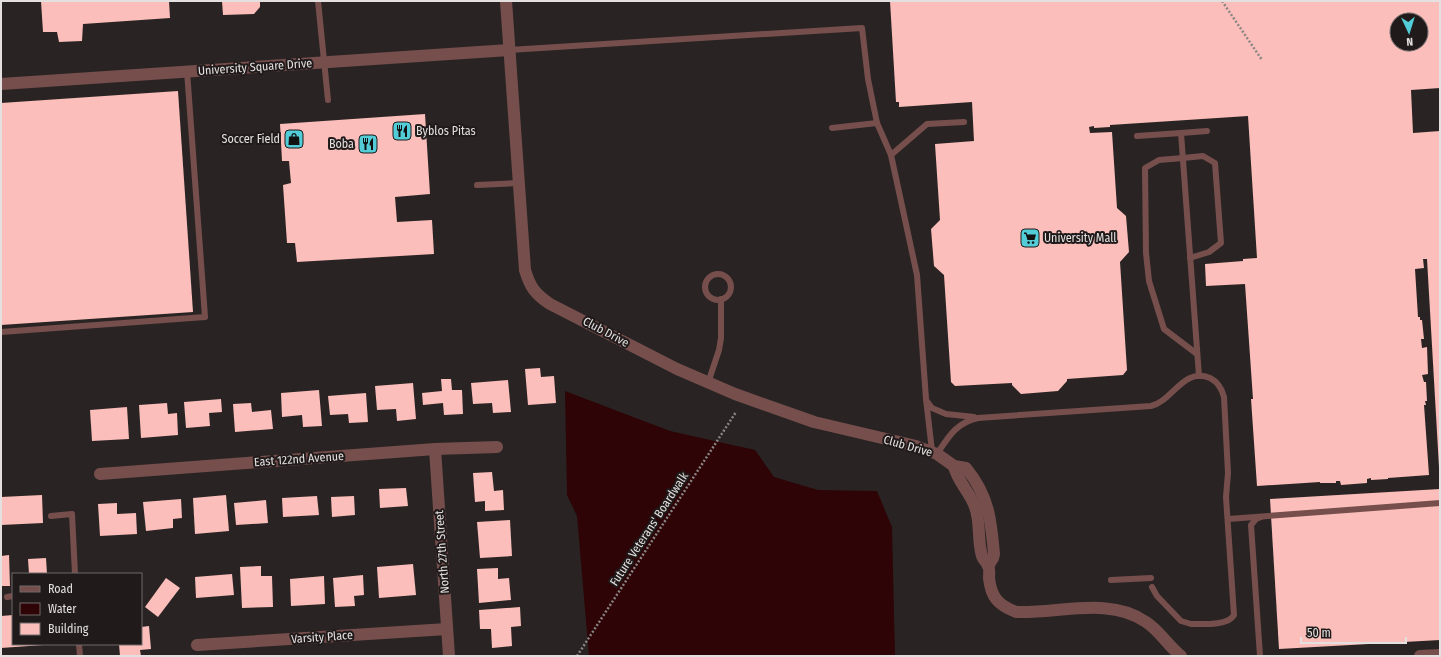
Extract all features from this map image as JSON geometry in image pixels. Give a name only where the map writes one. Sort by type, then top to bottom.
[{"type":"street","name":"Club Drive","points":[[506,1],[525,270],[532,290],[540,298],[651,356],[708,383],[772,409],[814,422],[916,446],[935,453],[954,466],[966,468],[986,500],[991,518],[994,554],[988,566],[990,588],[993,596],[998,602],[1006,608],[1016,612],[1098,608],[1123,611],[1145,621],[1182,656]]},
{"type":"street","name":"University Square Drive","points":[[1,84],[510,50]]},
{"type":"street","name":"East 122nd Avenue","points":[[100,474],[435,449],[497,447]]},
{"type":"street","name":"North 27th Street","points":[[435,449],[449,656]]},
{"type":"street","name":"Varsity Place","points":[[197,645],[447,629]]},
{"type":"street","points":[[1420,656],[1440,655]]},
{"type":"lane","points":[[318,1],[328,100]]},
{"type":"lane","points":[[510,50],[862,28],[868,79],[877,123],[891,156],[917,275],[926,399],[935,453]]},
{"type":"lane","points":[[1,332],[205,317],[187,71]]},
{"type":"lane","points":[[891,156],[927,124],[964,122]]},
{"type":"lane","points":[[832,128],[877,123]]},
{"type":"lane","points":[[1137,136],[1207,131]]},
{"type":"lane","points":[[1181,133],[1199,376]]},
{"type":"lane","points":[[1190,258],[1208,252],[1221,242],[1215,163],[1203,156],[1159,160],[1145,168],[1146,253],[1149,281],[1164,329],[1197,354]]},
{"type":"lane","points":[[477,185],[519,183]]},
{"type":"lane","points":[[718,274],[726,276],[731,283],[728,295],[721,299],[713,298],[707,292],[706,288],[708,280],[714,275],[718,274]]},
{"type":"lane","points":[[708,383],[719,350],[721,338],[721,299]]},
{"type":"lane","points":[[935,453],[955,429],[969,420],[978,418],[1158,405],[1175,389],[1193,377],[1199,376],[1212,379],[1220,387],[1224,397],[1228,473],[1226,497],[1234,611],[1232,619],[1224,622],[1196,624],[1186,623],[1181,621],[1156,596],[1152,588]]},
{"type":"lane","points":[[926,399],[932,408],[946,414],[978,418]]},
{"type":"lane","points":[[1228,519],[1440,503]]},
{"type":"lane","points":[[1260,656],[1251,525],[1256,519],[1271,513]]},
{"type":"lane","points":[[51,516],[72,514],[75,573]]},
{"type":"lane","points":[[1111,580],[1151,578]]},
{"type":"lane","points":[[79,645],[80,656]]},
{"type":"path","points":[[1222,1],[1262,60]]},
{"type":"path","name":"Future Veterans' Boardwalk","points":[[577,656],[736,412]]},
{"type":"water","points":[[565,391],[670,431],[755,450],[774,477],[818,490],[877,491],[892,527],[895,656],[589,656],[577,516],[567,495]]},
{"type":"building","points":[[41,1],[169,1],[170,18],[83,24],[82,41],[59,42],[57,32],[43,32]]},
{"type":"building","points":[[222,1],[260,1],[260,7],[254,14],[223,15]]},
{"type":"building","name":"University Mall","points":[[890,1],[1440,1],[1440,88],[1411,90],[1413,133],[1440,131],[1440,467],[1427,259],[1423,259],[1424,268],[1415,269],[1418,317],[1422,320],[1424,339],[1421,339],[1422,348],[1427,347],[1428,374],[1422,375],[1424,382],[1426,382],[1427,401],[1425,401],[1426,405],[1424,405],[1429,475],[1371,480],[1371,478],[1367,479],[1367,483],[1341,485],[1340,481],[1336,481],[1336,483],[1320,482],[1257,486],[1245,284],[1206,286],[1205,264],[1243,261],[1243,259],[1257,258],[1248,116],[1110,125],[1110,127],[1089,127],[1090,133],[1112,132],[1117,208],[1126,216],[1129,252],[1120,262],[1127,370],[1123,375],[1067,379],[1058,391],[1021,394],[1012,385],[1012,383],[955,386],[951,382],[944,275],[934,266],[931,229],[940,220],[935,144],[974,141],[972,102],[899,107],[899,102],[896,102]]},
{"type":"building","points":[[178,91],[193,312],[1,325],[1,103]]},
{"type":"building","points":[[425,114],[430,194],[395,197],[397,222],[432,220],[434,254],[297,262],[295,243],[287,243],[283,185],[291,183],[289,161],[282,161],[280,124]]},
{"type":"building","points":[[540,368],[541,377],[554,376],[556,403],[528,405],[525,369]]},
{"type":"building","points":[[441,379],[451,379],[452,390],[462,390],[463,414],[444,415],[443,403],[423,405],[422,393],[442,391]]},
{"type":"building","points":[[508,380],[511,412],[493,413],[492,403],[473,404],[471,383]]},
{"type":"building","points":[[413,383],[416,419],[397,421],[396,409],[377,410],[375,386]]},
{"type":"building","points":[[319,390],[322,426],[303,427],[302,415],[282,417],[281,393]]},
{"type":"building","points":[[366,393],[368,422],[349,423],[348,414],[330,415],[328,396]]},
{"type":"building","points":[[221,399],[222,412],[209,413],[210,426],[186,428],[184,402]]},
{"type":"building","points":[[167,403],[168,414],[177,413],[178,435],[141,438],[139,405]]},
{"type":"building","points":[[251,403],[252,412],[271,410],[273,429],[235,432],[233,404]]},
{"type":"building","points":[[127,407],[129,439],[92,441],[90,410]]},
{"type":"building","points":[[492,472],[494,491],[503,490],[504,510],[485,511],[485,501],[475,502],[473,473]]},
{"type":"building","points":[[406,488],[408,506],[380,508],[379,489]]},
{"type":"building","points":[[1440,489],[1440,640],[1279,649],[1270,499]]},
{"type":"building","points":[[42,495],[43,523],[1,525],[1,497]]},
{"type":"building","points":[[226,495],[229,531],[195,534],[193,498]]},
{"type":"building","points":[[317,496],[319,515],[283,517],[282,498]]},
{"type":"building","points":[[354,496],[355,515],[332,517],[331,497]]},
{"type":"building","points":[[181,499],[182,518],[173,519],[173,528],[146,531],[143,502]]},
{"type":"building","points":[[266,500],[268,523],[236,525],[234,503]]},
{"type":"building","points":[[117,503],[117,514],[136,513],[137,534],[100,536],[98,504]]},
{"type":"building","points":[[510,520],[512,556],[480,558],[477,522]]},
{"type":"building","points":[[9,555],[10,586],[1,586],[1,556]]},
{"type":"building","points":[[46,558],[47,573],[29,573],[28,559]]},
{"type":"building","points":[[413,564],[416,595],[379,598],[377,567]]},
{"type":"building","points":[[261,566],[261,576],[272,576],[273,607],[242,608],[240,567]]},
{"type":"building","points":[[498,568],[498,579],[509,578],[511,600],[479,603],[477,569]]},
{"type":"building","points":[[232,574],[234,595],[196,598],[195,577]]},
{"type":"building","points":[[363,575],[364,595],[354,596],[355,606],[335,607],[333,578]]},
{"type":"building","points":[[324,576],[325,604],[291,606],[290,579]]},
{"type":"building","points":[[166,578],[180,588],[158,617],[145,607]]},
{"type":"building","points":[[520,607],[521,626],[511,627],[512,646],[492,648],[491,629],[480,629],[479,610]]},
{"type":"building","points":[[12,615],[12,645],[43,645],[1,648],[1,616]]},
{"type":"building","points":[[149,626],[151,649],[140,650],[141,656],[120,656],[119,645],[142,645],[142,627]]},
{"type":"place","name":"Byblos Pitas","points":[[402,131]]},
{"type":"place","name":"Soccer Field","points":[[294,139]]},
{"type":"place","name":"Boba","points":[[368,144]]},
{"type":"place","name":"University Mall","points":[[1030,238]]}]
